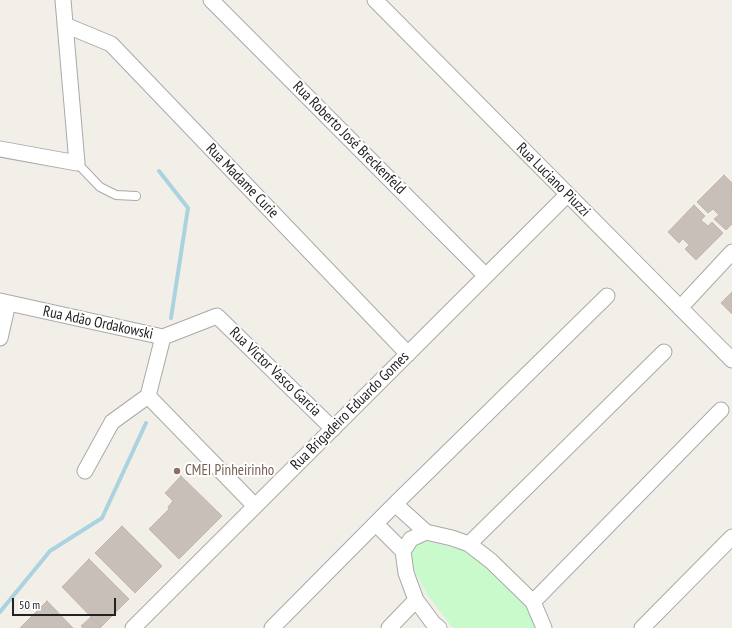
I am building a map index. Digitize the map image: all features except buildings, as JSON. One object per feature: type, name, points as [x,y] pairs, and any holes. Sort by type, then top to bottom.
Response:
[{"type":"street","points":[[0,150],[77,163],[63,0]]},
{"type":"street","name":"Rua Roberto José Breckenfeld","points":[[211,0],[486,276]]},
{"type":"street","name":"Rua Luciano Piuzzi","points":[[375,0],[732,360]]},
{"type":"street","name":"Rua Madame Curie","points":[[65,25],[111,44],[408,354]]},
{"type":"street","name":"Rua Brigadeiro Eduardo Gomes","points":[[133,628],[567,195]]},
{"type":"street","points":[[680,308],[732,252]]},
{"type":"street","points":[[272,628],[395,504],[607,296]]},
{"type":"street","points":[[0,338],[4,302]]},
{"type":"street","name":"Rua Adão Ordakowski","points":[[4,302],[163,337],[217,316]]},
{"type":"street","name":"Rua Victor Vasco Garcia","points":[[217,316],[333,429]]},
{"type":"street","points":[[85,471],[112,422],[148,396],[163,337]]},
{"type":"street","points":[[469,544],[664,352]]},
{"type":"street","points":[[148,396],[255,506]]},
{"type":"street","points":[[533,602],[721,410]]},
{"type":"street","points":[[395,504],[426,532],[452,538],[469,544],[491,561],[533,602],[544,628]]},
{"type":"street","points":[[376,524],[403,551],[406,573],[416,600],[433,623],[439,628]]},
{"type":"street","points":[[403,551],[411,539],[426,532]]},
{"type":"street","points":[[642,628],[732,537]]},
{"type":"street","points":[[389,628],[416,600]]},
{"type":"lane","points":[[77,163],[100,186],[116,195],[136,196]]},
{"type":"green space","points":[[426,541],[462,550],[494,569],[518,592],[541,628],[453,628],[428,596],[411,564],[411,555],[414,547]]},
{"type":"waterway","points":[[159,171],[188,208],[171,318]]},
{"type":"waterway","points":[[0,612],[50,551],[102,518],[146,423]]},
{"type":"place","name":"CMEI Pinheirinho","points":[[177,471]]}]
